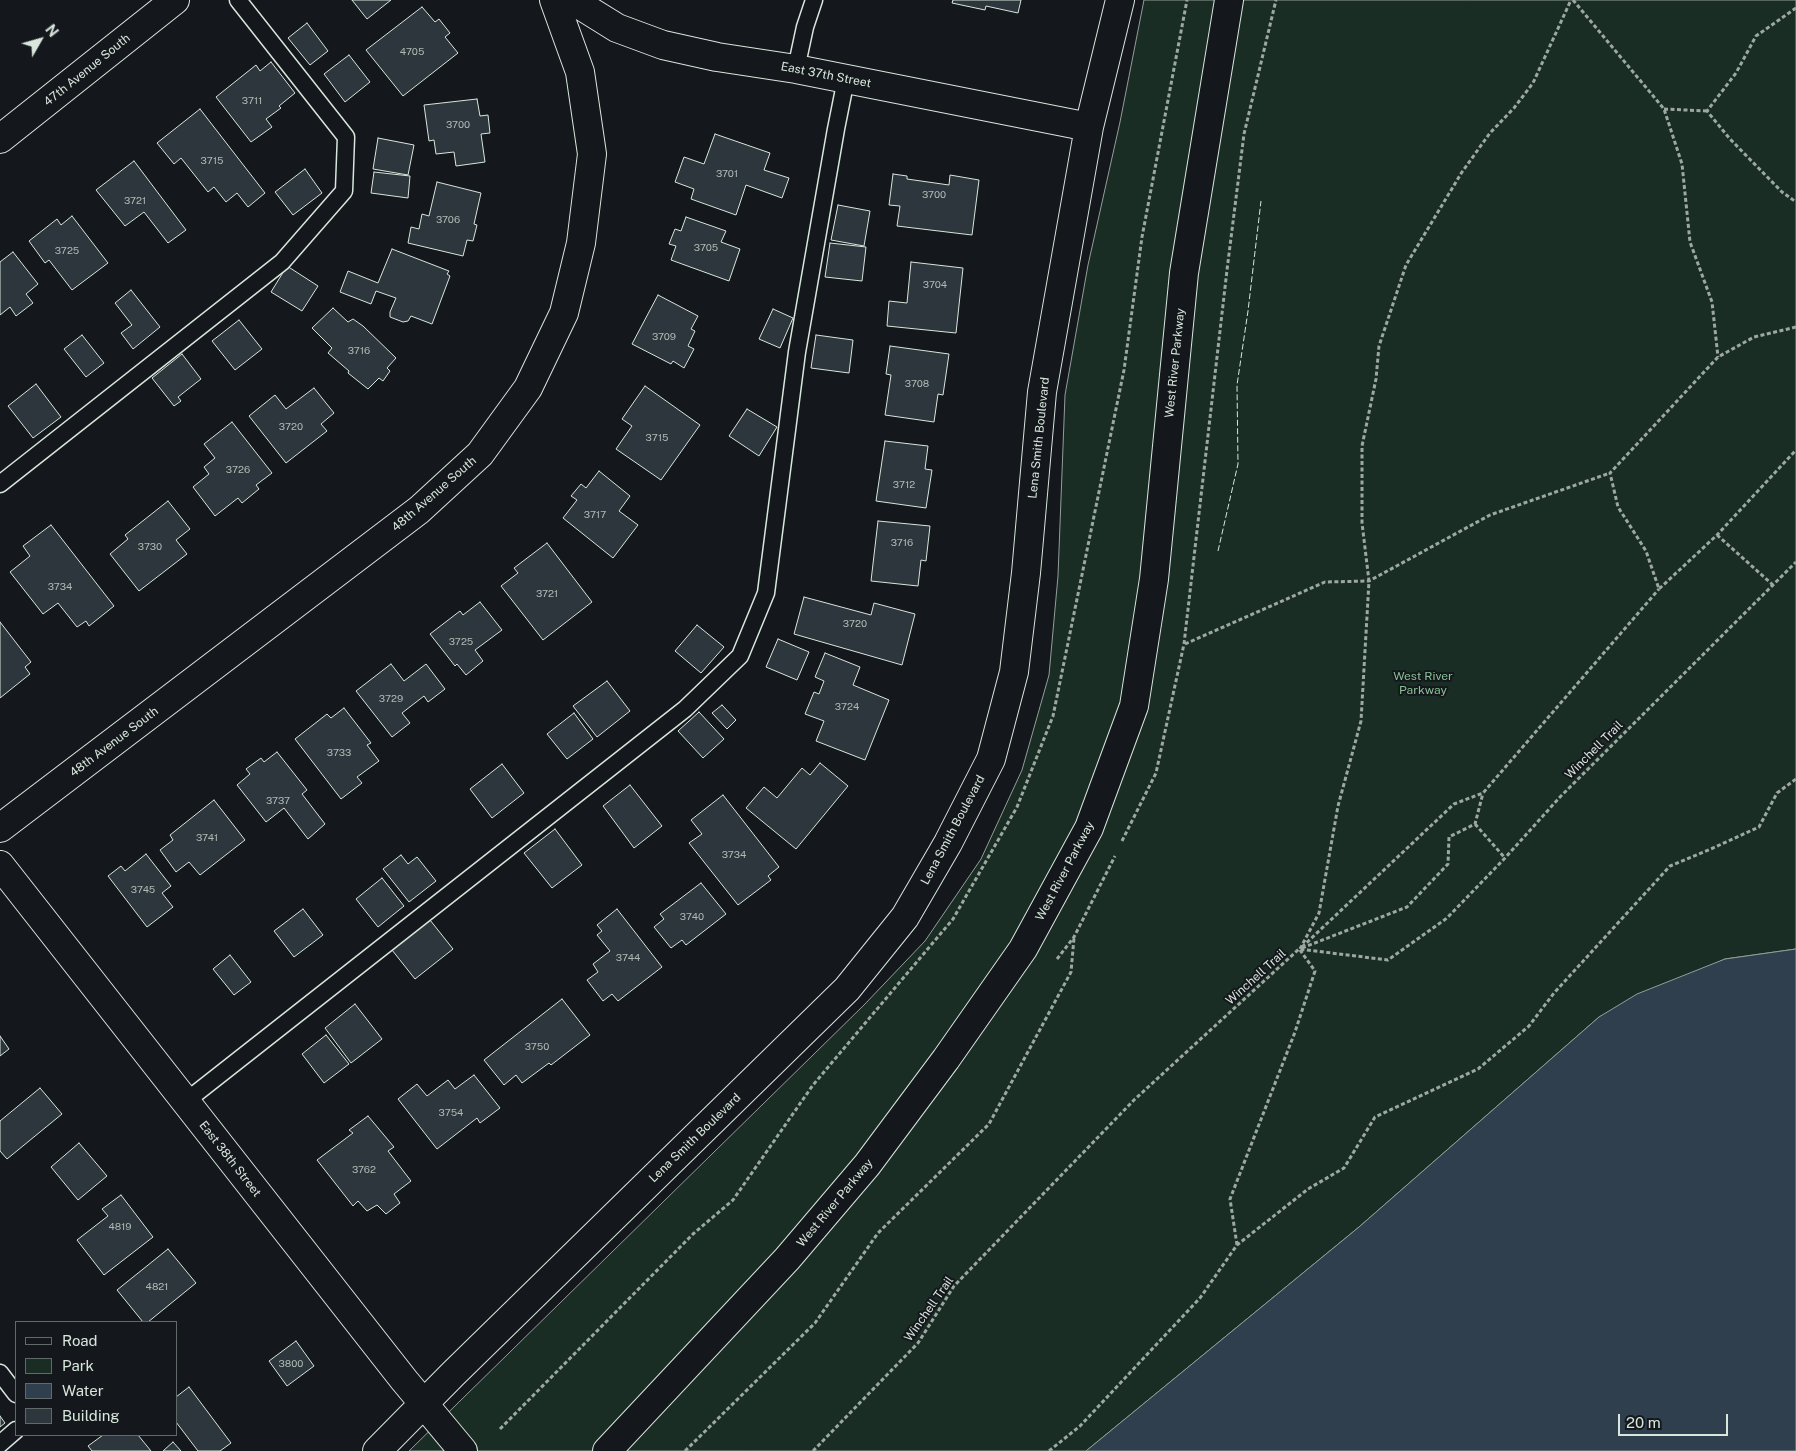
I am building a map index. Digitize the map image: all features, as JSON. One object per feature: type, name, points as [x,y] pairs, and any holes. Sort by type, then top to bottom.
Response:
[{"type":"street","name":"47th Avenue South","points":[[0,139],[174,0]]},
{"type":"street","name":"48th Avenue South","points":[[0,828],[419,510],[480,454],[528,388],[564,313],[581,244],[592,154],[580,72],[554,0]]},
{"type":"street","name":"East 37th Street","points":[[572,0],[616,28],[663,45],[717,57],[796,69],[1090,127]]},
{"type":"street","name":"Lena Smith Boulevard","points":[[377,1451],[848,989],[905,917],[948,843],[991,759],[1014,672],[1026,573],[1042,392],[1090,127],[1120,0]]},
{"type":"street","name":"West River Parkway","points":[[607,1451],[787,1259],[867,1165],[946,1059],[1023,949],[1089,828],[1134,706],[1154,580],[1184,273],[1229,0]]},
{"type":"street","name":"East 38th Street","points":[[0,865],[185,1102],[463,1451]]},
{"type":"lane","points":[[0,484],[282,262],[344,191],[346,137],[238,0]]},
{"type":"lane","points":[[796,69],[805,27],[814,0]]},
{"type":"lane","points":[[185,1102],[685,709],[740,656],[766,593],[797,352],[846,79]]},
{"type":"lane","points":[[0,1373],[15,1393]]},
{"type":"lane","points":[[0,1444],[15,1431]]},
{"type":"path","points":[[500,1429],[693,1234],[733,1200],[813,1084],[953,918],[1017,807],[1053,716],[1124,370],[1142,237],[1187,0]]},
{"type":"path","points":[[1300,949],[1319,913],[1338,806],[1361,721],[1369,581],[1362,523],[1362,446],[1376,378],[1379,346],[1406,265],[1462,172],[1490,133],[1514,108],[1533,83],[1572,0],[1664,109],[1682,164],[1690,242],[1712,302],[1718,357]]},
{"type":"path","points":[[1707,111],[1736,73],[1756,36],[1796,8]]},
{"type":"path","points":[[1664,109],[1707,111],[1730,139],[1782,192],[1796,202]]},
{"type":"path","points":[[1184,644],[1325,582],[1369,581],[1490,515],[1610,473],[1718,357],[1754,337],[1796,327]]},
{"type":"path","points":[[1300,949],[1407,907],[1448,864],[1449,837],[1475,824],[1483,793],[1659,589],[1717,535],[1796,450]]},
{"type":"path","points":[[1610,473],[1618,507],[1646,551],[1659,589]]},
{"type":"path","points":[[1717,535],[1773,585]]},
{"type":"path","name":"Winchell Trail","points":[[812,1451],[918,1343],[954,1286],[1127,1107],[1300,949],[1388,960],[1447,918],[1560,797],[1796,562]]},
{"type":"path","points":[[1049,1451],[1080,1426],[1200,1298],[1237,1245],[1308,1189],[1344,1168],[1375,1117],[1478,1069],[1530,1026],[1554,993],[1670,866],[1758,827],[1777,793],[1796,779]]},
{"type":"path","points":[[1300,949],[1454,804],[1483,793]]},
{"type":"path","points":[[1475,824],[1505,858]]},
{"type":"path","points":[[685,1451],[815,1323],[878,1233],[989,1124],[1071,972],[1074,937]]},
{"type":"path","points":[[1237,1245],[1230,1199],[1295,1032],[1315,971],[1300,949]]},
{"type":"green space","name":"West River Parkway","points":[[1144,0],[1796,0],[1796,949],[1725,959],[1599,1017],[1359,1227],[1086,1451],[409,1451],[864,1005],[925,941],[981,859],[1022,770],[1049,675],[1058,576],[1065,395],[1088,265],[1120,122]]},
{"type":"water","points":[[1796,949],[1796,1451],[1086,1451],[1359,1227],[1599,1017],[1637,994],[1725,959]]},
{"type":"building","points":[[352,0],[391,0],[367,19]]},
{"type":"building","points":[[953,0],[1021,0],[1018,13],[986,6],[985,10],[952,3]]},
{"type":"building","points":[[422,7],[435,22],[439,19],[450,33],[445,37],[458,53],[403,96],[366,50]]},
{"type":"building","points":[[307,23],[328,51],[310,65],[288,38]]},
{"type":"building","points":[[349,55],[370,82],[345,102],[324,74]]},
{"type":"building","points":[[271,62],[295,93],[279,106],[281,108],[266,119],[272,127],[251,142],[216,97],[256,65],[260,71]]},
{"type":"building","points":[[477,99],[480,116],[488,115],[490,133],[481,134],[485,162],[456,166],[454,152],[436,154],[434,140],[429,141],[424,105]]},
{"type":"building","points":[[200,109],[265,193],[248,207],[237,193],[226,202],[214,187],[208,192],[181,158],[174,164],[157,143]]},
{"type":"building","points":[[715,134],[770,153],[764,170],[789,178],[782,198],[746,185],[736,215],[691,199],[694,189],[675,182],[684,157],[704,164]]},
{"type":"building","points":[[378,138],[414,145],[408,175],[373,169]]},
{"type":"building","points":[[134,161],[186,230],[168,243],[144,212],[125,226],[96,190]]},
{"type":"building","points":[[305,169],[322,193],[293,215],[275,192]]},
{"type":"building","points":[[374,172],[410,176],[408,198],[371,193]]},
{"type":"building","points":[[893,174],[907,176],[907,179],[949,185],[950,175],[979,180],[972,235],[897,226],[900,206],[889,205]]},
{"type":"building","points":[[437,182],[481,193],[474,224],[477,225],[473,241],[467,240],[463,256],[408,243],[411,227],[419,229],[422,214],[429,216]]},
{"type":"building","points":[[838,205],[870,211],[864,246],[831,240]]},
{"type":"building","points":[[72,216],[108,263],[72,290],[49,260],[45,263],[29,241],[57,219],[61,225]]},
{"type":"building","points":[[686,217],[726,231],[721,242],[740,249],[729,281],[671,260],[676,246],[669,244],[675,229],[681,231]]},
{"type":"building","points":[[830,243],[866,247],[862,281],[825,277]]},
{"type":"building","points":[[392,249],[449,271],[447,274],[450,276],[432,324],[411,316],[408,321],[403,322],[390,317],[390,312],[396,298],[376,291],[371,304],[340,292],[348,271],[378,283]]},
{"type":"building","points":[[13,252],[38,284],[26,294],[33,303],[16,316],[10,307],[0,315],[0,262]]},
{"type":"building","points":[[911,262],[963,268],[956,333],[887,326],[889,301],[907,303]]},
{"type":"building","points":[[287,266],[318,286],[302,311],[271,292]]},
{"type":"building","points":[[131,290],[160,327],[133,349],[121,333],[132,325],[115,303]]},
{"type":"building","points":[[658,295],[698,316],[691,329],[695,331],[688,346],[694,349],[684,368],[673,361],[671,364],[632,344]]},
{"type":"building","points":[[333,308],[348,322],[353,319],[363,326],[396,358],[387,368],[390,371],[383,381],[379,378],[368,389],[328,353],[332,348],[312,328]]},
{"type":"building","points":[[773,309],[793,318],[780,348],[759,339]]},
{"type":"building","points":[[239,320],[262,349],[235,370],[212,341]]},
{"type":"building","points":[[82,335],[104,363],[86,377],[64,349]]},
{"type":"building","points":[[816,335],[853,340],[849,373],[811,368]]},
{"type":"building","points":[[890,346],[949,354],[943,395],[938,394],[934,422],[885,415],[891,375],[886,374]]},
{"type":"building","points":[[182,354],[201,379],[178,397],[181,401],[174,406],[152,378]]},
{"type":"building","points":[[36,384],[61,417],[33,438],[8,406]]},
{"type":"building","points":[[645,386],[700,425],[661,480],[616,449],[632,426],[622,419]]},
{"type":"building","points":[[314,388],[334,413],[321,424],[327,431],[286,463],[249,416],[275,395],[286,409]]},
{"type":"building","points":[[747,409],[777,427],[759,456],[729,436]]},
{"type":"building","points":[[232,422],[272,473],[256,485],[259,489],[242,503],[238,498],[215,516],[193,487],[209,474],[204,467],[215,458],[204,444]]},
{"type":"building","points":[[885,441],[928,446],[925,469],[932,470],[926,508],[876,501]]},
{"type":"building","points":[[599,471],[630,496],[619,511],[638,525],[613,558],[563,518],[577,500],[571,496],[581,484],[586,488]]},
{"type":"building","points":[[168,501],[190,529],[176,540],[187,554],[139,591],[110,554],[128,539],[125,535]]},
{"type":"building","points":[[878,521],[930,526],[926,561],[921,560],[918,586],[871,581]]},
{"type":"building","points":[[51,525],[114,606],[89,626],[86,621],[77,627],[58,603],[43,614],[10,572],[30,556],[23,546]]},
{"type":"building","points":[[547,543],[592,602],[543,640],[501,586],[518,573],[514,568]]},
{"type":"building","points":[[804,597],[871,615],[874,603],[915,614],[902,665],[794,634]]},
{"type":"building","points":[[480,602],[502,630],[475,650],[483,661],[466,675],[457,664],[455,666],[430,634],[460,611],[463,615]]},
{"type":"building","points":[[0,622],[31,662],[25,667],[30,674],[0,698]]},
{"type":"building","points":[[697,625],[724,647],[701,673],[675,651]]},
{"type":"building","points":[[778,639],[809,652],[797,680],[766,667]]},
{"type":"building","points":[[825,653],[860,667],[853,685],[889,700],[865,760],[816,741],[824,721],[805,714],[814,692],[819,694],[824,681],[815,677]]},
{"type":"building","points":[[391,664],[404,681],[426,664],[445,689],[428,702],[424,696],[402,713],[410,723],[392,737],[356,691]]},
{"type":"building","points":[[607,681],[630,711],[597,737],[573,706]]},
{"type":"building","points":[[722,705],[736,720],[727,729],[712,713]]},
{"type":"building","points":[[344,708],[371,743],[367,745],[379,761],[357,777],[362,783],[341,799],[295,739],[327,714],[331,718]]},
{"type":"building","points":[[699,712],[724,739],[703,758],[678,731]]},
{"type":"building","points":[[574,713],[593,739],[567,759],[547,734]]},
{"type":"building","points":[[277,752],[307,790],[302,794],[325,824],[308,839],[284,808],[266,822],[237,785],[250,774],[246,769],[261,758],[264,762]]},
{"type":"building","points":[[820,763],[848,786],[796,849],[746,808],[764,787],[777,798],[802,768],[810,775]]},
{"type":"building","points":[[502,764],[524,793],[492,818],[470,789]]},
{"type":"building","points":[[630,785],[662,826],[634,848],[603,806]]},
{"type":"building","points":[[723,795],[779,867],[768,876],[771,880],[738,905],[689,843],[702,834],[691,820]]},
{"type":"building","points":[[214,800],[245,840],[200,875],[189,862],[176,872],[160,850],[173,840],[170,835]]},
{"type":"building","points":[[555,829],[582,865],[552,888],[524,853]]},
{"type":"building","points":[[146,854],[171,886],[162,893],[173,907],[147,927],[108,876],[121,866],[125,871]]},
{"type":"building","points":[[401,855],[408,864],[417,857],[436,881],[409,902],[383,869]]},
{"type":"building","points":[[382,878],[404,906],[378,927],[356,899]]},
{"type":"building","points":[[701,883],[726,914],[686,945],[682,940],[671,948],[654,927],[664,919],[660,914]]},
{"type":"building","points":[[303,909],[323,935],[294,957],[274,931]]},
{"type":"building","points":[[617,909],[662,967],[618,1001],[612,994],[603,1001],[587,980],[598,972],[593,964],[610,951],[597,935],[602,931],[597,925]]},
{"type":"building","points":[[430,920],[453,949],[415,979],[392,950]]},
{"type":"building","points":[[230,955],[251,982],[234,995],[213,969]]},
{"type":"building","points":[[562,999],[590,1035],[551,1065],[549,1063],[522,1083],[516,1075],[504,1085],[484,1060]]},
{"type":"building","points":[[355,1004],[382,1039],[351,1063],[325,1028]]},
{"type":"building","points":[[326,1035],[349,1064],[324,1083],[302,1054]]},
{"type":"building","points":[[0,1036],[9,1049],[0,1056]]},
{"type":"building","points":[[474,1075],[500,1108],[480,1123],[477,1118],[437,1149],[398,1099],[417,1084],[427,1096],[448,1080],[455,1089]]},
{"type":"building","points":[[40,1088],[62,1114],[7,1159],[0,1151],[0,1121]]},
{"type":"building","points":[[368,1116],[394,1147],[388,1151],[411,1181],[394,1194],[400,1203],[386,1214],[377,1205],[367,1211],[358,1201],[353,1206],[317,1160],[353,1133],[349,1130]]},
{"type":"building","points":[[79,1143],[107,1176],[78,1200],[51,1167]]},
{"type":"building","points":[[121,1195],[153,1237],[104,1275],[77,1240],[108,1216],[102,1209]]},
{"type":"building","points":[[168,1249],[196,1283],[149,1321],[142,1321],[117,1290]]},
{"type":"building","points":[[296,1341],[314,1366],[287,1386],[269,1361]]},
{"type":"building","points":[[189,1387],[231,1443],[220,1451],[198,1451],[178,1425],[178,1395]]},
{"type":"building","points":[[0,1416],[5,1423],[0,1427]]},
{"type":"building","points":[[102,1436],[139,1436],[151,1451],[92,1451],[88,1446]]},
{"type":"building","points":[[173,1442],[181,1451],[163,1451]]},
{"type":"fence","points":[[1218,551],[1238,464],[1237,385],[1261,201]]}]
